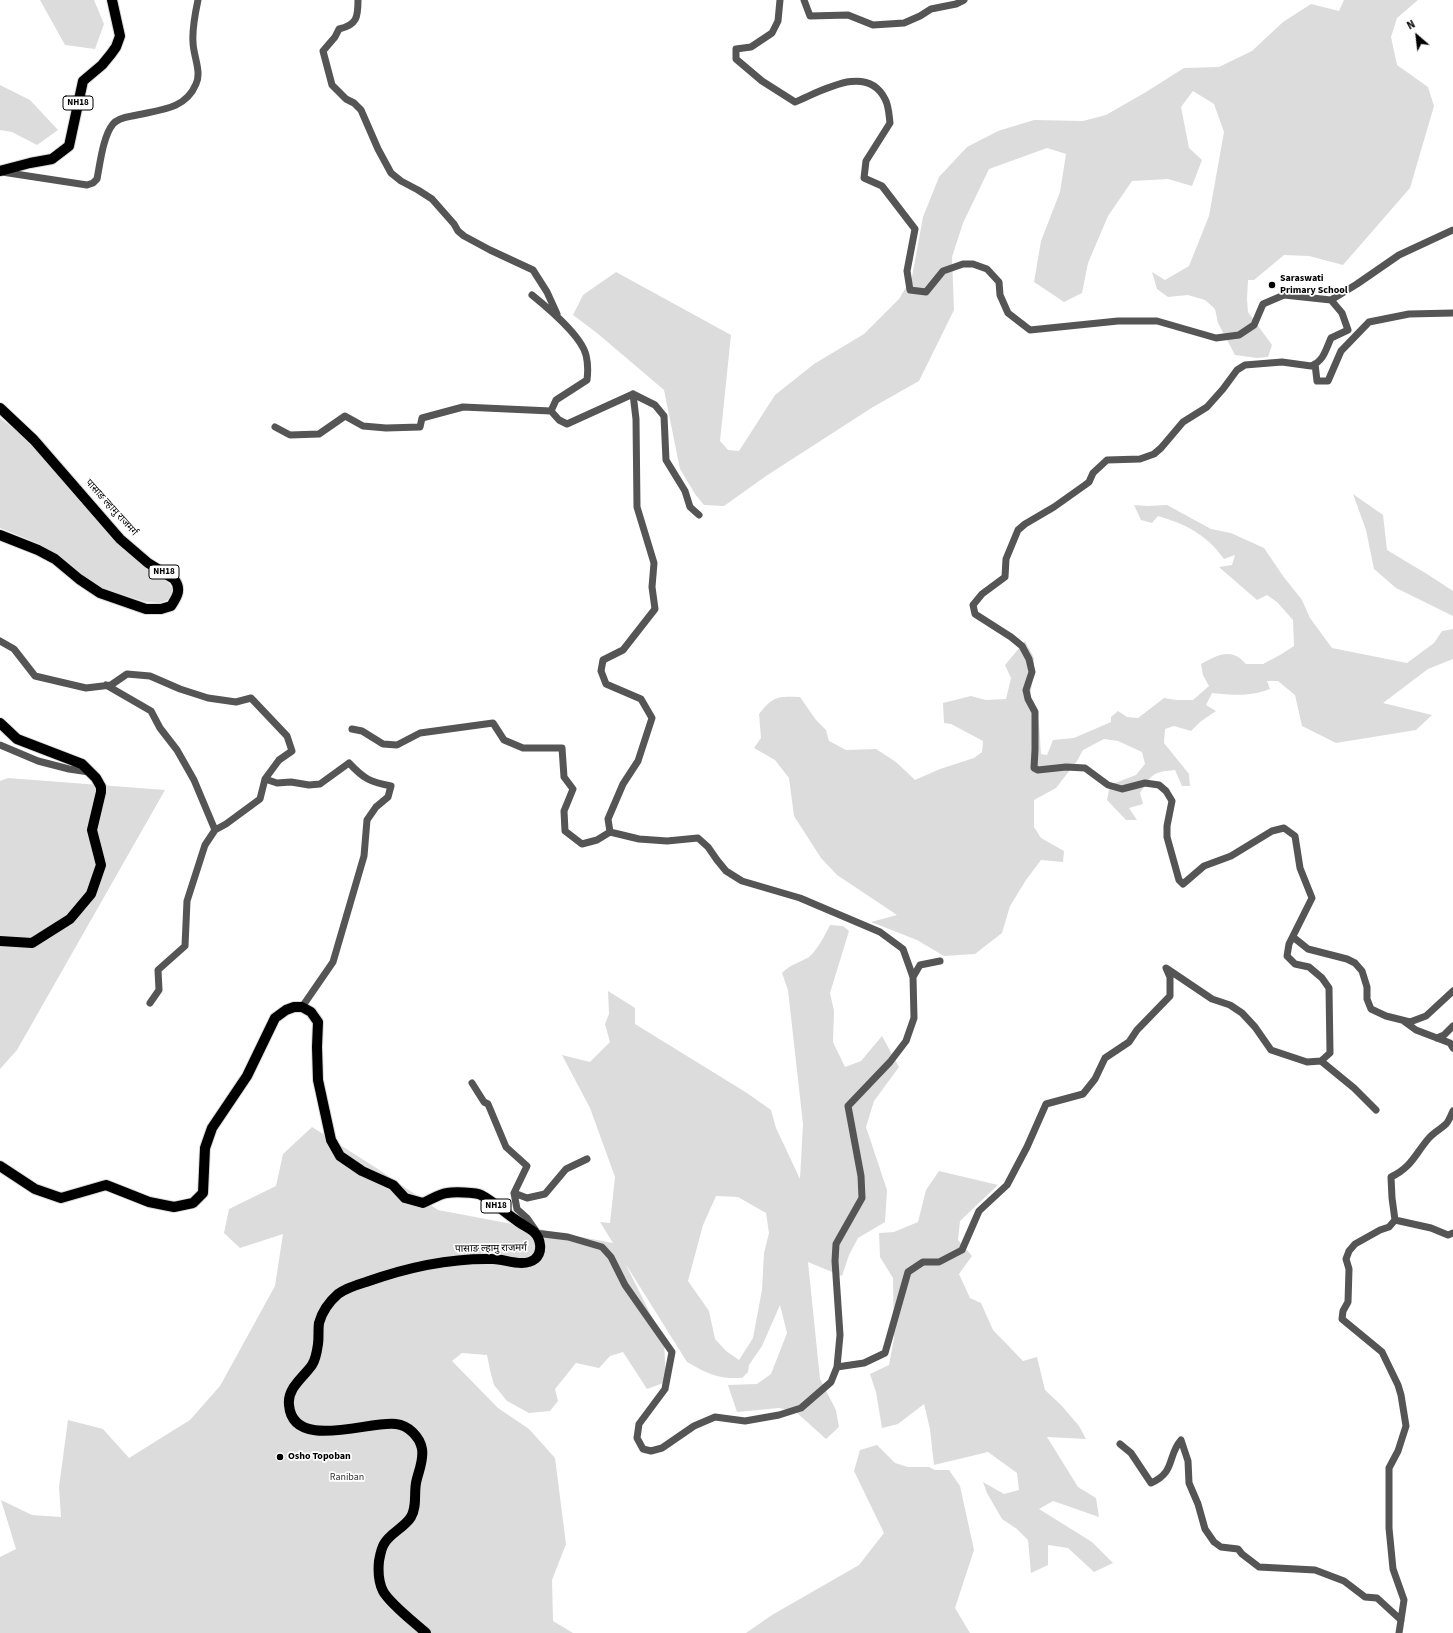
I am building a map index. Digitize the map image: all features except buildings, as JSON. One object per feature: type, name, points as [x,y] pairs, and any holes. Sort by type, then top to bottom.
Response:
[{"type":"main road","name":"NH18","points":[[0,171],[52,159],[69,146],[83,81],[102,65],[116,47],[120,36],[112,0]]},
{"type":"main road","name":"पासाङ ल्हामु राजमर्ग","points":[[0,408],[34,440],[120,539],[148,563],[174,579],[177,583],[178,594],[171,606],[161,609],[146,609],[100,593],[79,579],[55,559],[38,550],[0,535]]},
{"type":"main road","points":[[0,723],[17,739],[82,764],[99,783],[101,792],[92,830],[101,865],[91,894],[70,919],[32,943],[0,942]]},
{"type":"main road","points":[[0,1166],[35,1189],[61,1198],[106,1185],[149,1202],[174,1207],[193,1203],[203,1193],[205,1148],[212,1128],[247,1076],[275,1018],[286,1010],[294,1007],[302,1007]]},
{"type":"main road","name":"पासाङ ल्हामु राजमर्ग","points":[[302,1007],[311,1012],[318,1022],[316,1047],[318,1080],[331,1140],[340,1156],[362,1171],[393,1185],[405,1198],[423,1203],[447,1193],[479,1193],[536,1233],[541,1245],[540,1252],[536,1258],[530,1262],[518,1263],[493,1259],[447,1262],[386,1275],[353,1286],[339,1294],[322,1313],[319,1324],[317,1353],[313,1364],[292,1389],[288,1404],[295,1421],[303,1428],[333,1432],[395,1424],[407,1427],[417,1437],[422,1450],[421,1464],[416,1483],[414,1508],[411,1516],[403,1526],[383,1545],[378,1569],[384,1592],[426,1633]]},
{"type":"street","points":[[0,171],[74,184],[87,185],[93,183],[96,179],[108,132],[114,123],[125,117],[162,111],[180,104],[190,95],[197,82],[197,65],[192,44],[193,21],[198,0]]},
{"type":"street","points":[[358,0],[357,15],[353,24],[339,29],[335,37],[323,51],[332,86],[361,110],[378,149],[391,172],[401,181],[432,199],[450,219],[458,231],[464,236],[484,248],[533,270],[547,292],[560,320]]},
{"type":"street","points":[[780,0],[778,21],[772,33],[751,47],[736,49],[736,59],[762,81],[795,102],[844,81],[870,82],[878,88],[886,101],[890,123],[866,161],[864,178],[882,186],[915,229],[907,271],[910,290],[926,292],[943,271],[962,264],[973,264],[987,269],[999,282],[1000,295],[1008,313],[1030,330],[1118,321],[1157,321],[1216,338],[1240,335],[1254,325],[1263,304],[1284,295],[1331,300],[1357,284],[1399,254],[1453,230]]},
{"type":"street","points":[[804,0],[810,16],[848,15],[873,25],[904,23],[931,9],[956,4],[964,0]]},
{"type":"street","points":[[532,295],[574,334],[586,354],[588,373],[587,380],[556,400],[551,411]]},
{"type":"street","points":[[837,1367],[864,1363],[885,1353],[908,1272],[923,1262],[939,1262],[962,1250],[979,1211],[1007,1185],[1027,1147],[1046,1104],[1083,1094],[1095,1079],[1105,1058],[1129,1042],[1137,1030],[1170,996],[1170,977],[1166,968],[1212,999],[1230,1005],[1242,1013],[1255,1027],[1271,1050],[1307,1062],[1321,1061],[1330,1054],[1329,988],[1322,978],[1309,967],[1295,964],[1287,956],[1289,944],[1312,898],[1300,868],[1295,836],[1284,828],[1272,831],[1231,856],[1204,866],[1183,884],[1178,880],[1167,837],[1167,826],[1172,801],[1166,791],[1159,784],[1145,783],[1122,789],[1108,785],[1085,768],[1066,767],[1038,770],[1034,768],[1035,712],[1028,699],[1026,690],[1032,672],[1029,659],[1022,646],[1011,637],[975,614],[973,605],[982,594],[1005,576],[1006,559],[1018,530],[1089,482],[1093,473],[1107,460],[1140,459],[1154,454],[1183,422],[1207,407],[1237,370],[1245,365],[1282,362],[1311,366],[1315,364],[1324,356],[1331,338],[1348,330],[1342,313],[1331,300]]},
{"type":"street","points":[[1315,364],[1317,381],[1328,381],[1341,350],[1369,322],[1409,314],[1453,313]]},
{"type":"street","points":[[275,427],[290,435],[319,434],[345,416],[363,426],[386,428],[420,427],[422,418],[463,407],[551,411],[559,420],[567,424],[633,394]]},
{"type":"street","points":[[633,394],[655,405],[664,416],[666,460],[685,491],[690,507],[700,515]]},
{"type":"street","points":[[610,832],[608,819],[623,784],[638,761],[652,718],[641,699],[606,684],[601,671],[603,660],[622,650],[655,609],[652,587],[654,563],[637,507],[636,420],[633,394]]},
{"type":"street","points":[[0,640],[14,649],[35,676],[86,688],[111,685],[127,674],[150,676],[180,689],[208,698],[236,702],[251,698],[287,736],[292,751],[279,760],[265,779],[260,799],[226,824],[214,830],[205,845],[187,901],[185,946],[158,970],[159,990],[150,1003]]},
{"type":"street","points":[[106,685],[151,711],[160,728],[177,750],[194,780],[214,830]]},
{"type":"street","points":[[352,729],[362,731],[383,744],[397,745],[420,732],[493,723],[504,740],[523,748],[562,748],[564,777],[573,789],[564,811],[565,831],[582,844],[597,840],[610,832],[646,839],[667,841],[698,838],[708,847],[726,871],[742,881],[800,898],[880,932],[903,949],[913,977],[914,1018],[906,1041],[890,1062],[848,1106],[861,1176],[862,1198],[836,1244],[835,1261],[840,1335],[837,1367],[831,1382],[801,1408],[745,1421],[715,1417],[694,1426],[662,1448],[651,1451],[643,1449],[637,1438],[638,1424],[665,1389],[672,1352],[625,1285],[611,1257],[602,1247],[568,1237],[536,1233],[527,1218],[518,1209],[514,1193],[527,1166],[506,1147],[488,1104],[484,1102],[472,1084]]},
{"type":"street","points":[[0,745],[38,761],[69,769],[89,772]]},
{"type":"street","points":[[265,779],[277,783],[291,782],[309,786],[320,784],[350,763],[360,775],[374,783],[391,786],[388,797],[376,807],[367,820],[364,856],[333,962],[302,1007]]},
{"type":"street","points":[[1293,937],[1308,949],[1347,958],[1355,963],[1362,971],[1367,987],[1367,999],[1371,1009],[1386,1016],[1410,1022],[1426,1016],[1453,992]]},
{"type":"street","points":[[913,977],[920,965],[940,961]]},
{"type":"street","points":[[1404,1020],[1416,1030],[1450,1043],[1453,1048]]},
{"type":"street","points":[[1437,1038],[1444,1035],[1453,1026]]},
{"type":"street","points":[[1321,1061],[1354,1088],[1376,1110]]},
{"type":"street","points":[[1396,1220],[1392,1198],[1391,1177],[1401,1173],[1412,1163],[1415,1155],[1429,1138],[1447,1123],[1453,1110]]},
{"type":"street","points":[[514,1193],[527,1198],[545,1194],[566,1169],[587,1159]]},
{"type":"street","points":[[1396,1220],[1431,1228],[1448,1235],[1453,1233]]},
{"type":"street","points":[[1396,1220],[1389,1227],[1380,1230],[1355,1244],[1349,1251],[1346,1259],[1349,1269],[1348,1302],[1343,1310],[1342,1319],[1382,1352],[1398,1385],[1401,1395],[1406,1426],[1398,1451],[1389,1468],[1389,1528],[1393,1569],[1404,1600],[1399,1633]]},
{"type":"street","points":[[1120,1444],[1131,1453],[1152,1483],[1161,1479],[1167,1471],[1176,1445],[1181,1440],[1188,1461],[1189,1483],[1206,1529],[1214,1542],[1221,1547],[1238,1549],[1242,1554],[1260,1567],[1314,1570],[1344,1581],[1365,1597],[1377,1598],[1401,1620]]},
{"type":"green space","points":[[40,0],[94,0],[104,24],[95,49],[65,45]]},
{"type":"green space","points":[[1344,0],[1418,0],[1397,18],[1391,37],[1397,65],[1428,87],[1434,106],[1410,188],[1343,265],[1309,256],[1284,255],[1254,280],[1248,280],[1248,312],[1272,345],[1268,357],[1257,358],[1235,355],[1218,323],[1215,309],[1205,300],[1188,295],[1168,297],[1157,289],[1152,272],[1165,280],[1189,266],[1209,216],[1224,132],[1214,104],[1193,91],[1181,107],[1189,148],[1202,160],[1192,186],[1168,179],[1132,181],[1108,216],[1088,263],[1082,293],[1064,302],[1034,282],[1041,241],[1060,192],[1066,154],[1047,148],[989,169],[963,223],[952,257],[954,310],[919,381],[873,407],[766,476],[724,506],[704,505],[695,494],[680,469],[664,390],[597,333],[573,315],[583,295],[616,272],[731,335],[720,441],[728,450],[739,451],[775,395],[814,364],[864,334],[899,299],[912,277],[923,217],[939,177],[967,147],[998,131],[1034,120],[1083,121],[1106,115],[1184,68],[1219,67],[1252,51],[1283,22],[1311,4],[1339,11]]},
{"type":"green space","points":[[0,85],[30,100],[58,130],[37,145],[12,132],[0,130]]},
{"type":"green space","points":[[0,418],[34,444],[123,549],[167,580],[173,590],[170,599],[160,603],[146,602],[101,588],[59,556],[39,544],[0,528]]},
{"type":"green space","points":[[1353,494],[1383,515],[1387,550],[1453,591],[1453,616],[1396,588],[1374,569],[1366,530]]},
{"type":"green space","points":[[1134,505],[1167,505],[1211,529],[1231,533],[1264,548],[1302,600],[1310,618],[1332,648],[1407,663],[1434,643],[1442,631],[1453,629],[1453,659],[1428,669],[1383,703],[1432,715],[1416,730],[1336,743],[1302,726],[1295,695],[1278,681],[1267,681],[1270,689],[1262,692],[1234,695],[1212,693],[1206,705],[1216,711],[1200,722],[1191,731],[1174,726],[1165,729],[1164,743],[1189,774],[1190,786],[1182,786],[1175,770],[1153,775],[1140,793],[1143,804],[1129,808],[1137,820],[1126,820],[1107,800],[1110,785],[1136,775],[1145,764],[1142,752],[1118,741],[1104,739],[1083,750],[1077,761],[1056,788],[1034,800],[1034,827],[1041,838],[1064,851],[1063,862],[1041,860],[1026,880],[1010,906],[1002,933],[975,954],[944,956],[917,940],[871,922],[897,915],[837,875],[821,858],[794,816],[789,778],[775,760],[754,748],[761,738],[759,714],[772,700],[781,697],[800,697],[816,720],[826,730],[829,741],[846,750],[876,749],[896,762],[915,780],[940,769],[974,758],[982,752],[983,741],[951,724],[944,723],[943,703],[971,696],[986,700],[1006,699],[1011,678],[1005,665],[1025,641],[1034,658],[1034,670],[1030,697],[1039,723],[1041,754],[1047,755],[1053,740],[1074,738],[1111,722],[1111,717],[1118,711],[1127,717],[1138,718],[1164,698],[1193,700],[1209,686],[1203,675],[1201,664],[1213,658],[1224,654],[1230,654],[1246,664],[1263,664],[1294,646],[1293,620],[1277,602],[1267,595],[1257,600],[1219,567],[1232,565],[1235,555],[1224,559],[1203,537],[1187,527],[1168,519],[1158,516],[1152,523],[1141,520]]},
{"type":"green space","points":[[8,778],[165,790],[17,1050],[0,1069],[0,781]]},
{"type":"green space","name":"Raniban","points":[[830,925],[843,926],[849,931],[830,993],[834,1011],[833,1042],[845,1067],[861,1061],[882,1036],[899,1067],[874,1101],[866,1127],[887,1190],[885,1222],[858,1238],[849,1255],[842,1276],[808,1262],[820,1379],[836,1410],[839,1427],[826,1439],[796,1412],[779,1408],[737,1412],[728,1385],[757,1384],[771,1374],[787,1333],[780,1305],[762,1346],[749,1365],[748,1372],[742,1378],[720,1377],[701,1370],[687,1362],[625,1263],[664,1341],[666,1382],[647,1389],[623,1352],[610,1356],[599,1368],[576,1363],[555,1389],[558,1401],[550,1411],[529,1413],[507,1401],[494,1385],[487,1355],[462,1353],[452,1361],[498,1408],[529,1429],[555,1458],[566,1544],[552,1580],[553,1621],[573,1633],[0,1633],[0,1557],[16,1549],[1,1500],[32,1515],[61,1517],[59,1487],[68,1420],[103,1429],[129,1458],[190,1420],[220,1386],[275,1286],[283,1234],[240,1248],[224,1233],[229,1209],[276,1186],[283,1154],[312,1127],[381,1171],[438,1210],[613,1243],[600,1222],[610,1223],[615,1177],[590,1108],[562,1055],[590,1062],[610,1042],[605,1024],[609,1014],[608,991],[635,1008],[635,1024],[747,1093],[771,1110],[776,1128],[800,1179],[803,1124],[788,990],[782,973],[812,954],[824,937]],"holes":[[[716,1196],[738,1197],[766,1213],[769,1233],[764,1253],[762,1290],[753,1338],[739,1360],[726,1351],[715,1339],[709,1311],[688,1281],[703,1225]]]},
{"type":"green space","points":[[939,1171],[998,1185],[960,1221],[958,1240],[972,1256],[959,1274],[970,1298],[981,1303],[993,1330],[1023,1361],[1037,1357],[1045,1390],[1062,1406],[1079,1426],[1086,1439],[1047,1437],[1078,1487],[1096,1498],[1099,1517],[1053,1501],[1039,1509],[1092,1542],[1113,1563],[1094,1572],[1068,1548],[1048,1545],[1048,1565],[1031,1573],[1028,1540],[1017,1529],[1002,1519],[987,1493],[983,1482],[1004,1494],[1019,1490],[1017,1473],[988,1452],[934,1465],[930,1429],[924,1404],[898,1424],[882,1428],[876,1392],[870,1374],[889,1365],[894,1338],[893,1278],[880,1257],[879,1233],[894,1232],[918,1222],[926,1190]]},
{"type":"green space","points":[[877,1445],[895,1463],[908,1467],[929,1467],[935,1470],[949,1470],[960,1486],[974,1550],[955,1608],[970,1633],[746,1633],[772,1615],[859,1565],[884,1533],[854,1471],[860,1450]]},
{"type":"place","name":"Saraswati Primary School","points":[[1272,285]]},
{"type":"place","name":"Osho Topoban","points":[[280,1457]]}]
